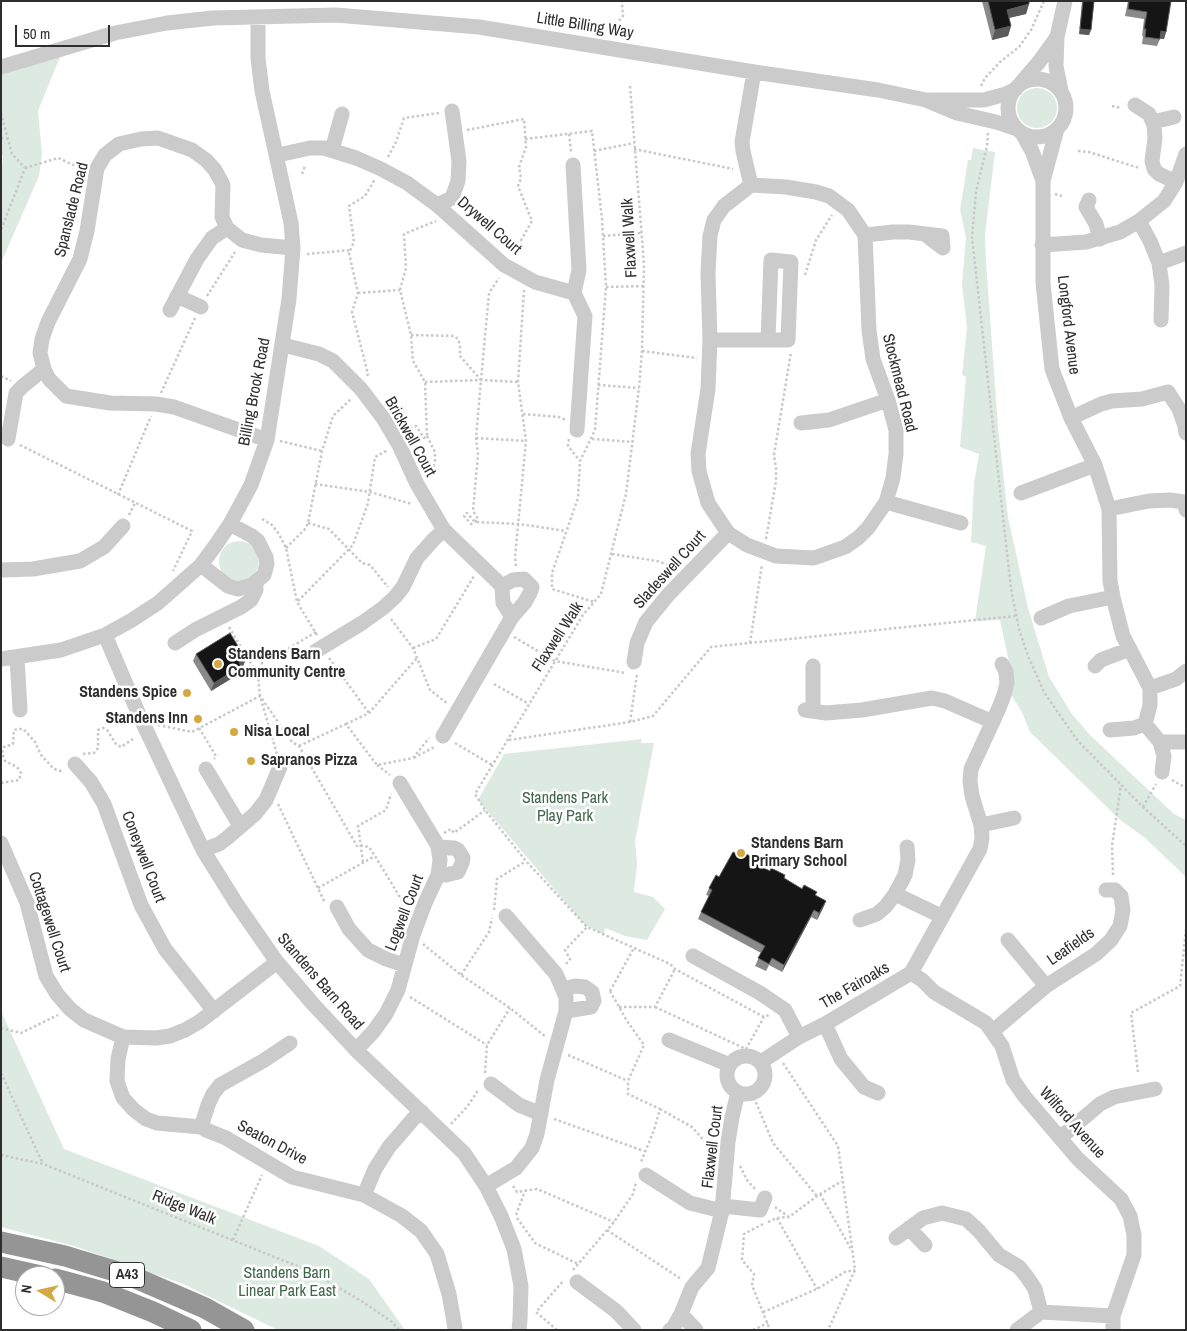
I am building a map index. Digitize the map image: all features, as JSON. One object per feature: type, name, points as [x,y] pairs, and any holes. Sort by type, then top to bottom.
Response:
[{"type":"highway","name":"A43","points":[[3,1242],[65,1256],[131,1276],[205,1308],[244,1330]]},
{"type":"highway","points":[[2,1267],[15,1270]]},
{"type":"highway","name":"A43","points":[[65,1282],[103,1292],[191,1330]]},
{"type":"highway","points":[[205,1308],[229,1330]]},
{"type":"street","points":[[1057,129],[1065,115],[1066,106],[1056,66],[1057,37],[1066,1]]},
{"type":"street","name":"Little Billing Way","points":[[1,67],[115,33],[168,24],[213,18],[336,14],[479,27],[754,72],[878,90],[926,100],[957,113],[996,122],[1031,136],[1040,137],[1050,134],[1057,129]]},
{"type":"street","name":"Billing Brook Road","points":[[1,658],[61,650],[106,634],[158,603],[200,565],[230,524],[273,440],[292,273],[300,251],[291,223],[278,155],[262,91],[258,58],[258,18]]},
{"type":"street","points":[[1019,131],[1011,122],[1008,114],[1010,96],[1057,37]]},
{"type":"street","points":[[754,72],[742,142],[750,179],[829,196],[840,203],[855,219],[865,235],[893,232],[926,234]]},
{"type":"street","name":"Little Billing Way","points":[[926,100],[984,100],[1006,94],[1028,80],[1037,79],[1054,85],[1061,92]]},
{"type":"street","points":[[1128,107],[1149,114],[1154,125],[1155,138],[1152,161],[1154,169],[1159,174],[1176,182]]},
{"type":"street","name":"Drywell Court","points":[[438,205],[452,198],[458,181],[459,161],[452,111]]},
{"type":"street","points":[[332,150],[342,114]]},
{"type":"street","points":[[1154,125],[1157,121],[1174,117]]},
{"type":"street","name":"Longford Avenue","points":[[1057,129],[1042,181],[1044,303],[1052,369],[1072,418],[1096,465],[1109,509],[1112,597],[1124,636],[1150,688]]},
{"type":"street","name":"Longford Avenue","points":[[1019,131],[1032,151],[1042,181]]},
{"type":"street","name":"Spanslade Road","points":[[44,370],[40,353],[42,339],[58,300],[80,259],[87,231],[95,175],[104,155],[119,144],[141,139],[158,138],[192,150],[206,160],[215,170],[222,186],[222,217],[227,228]]},
{"type":"street","name":"Drywell Court","points":[[278,155],[310,148],[332,150],[381,169],[406,183],[438,205],[506,266],[535,282],[574,293]]},
{"type":"street","points":[[1042,245],[1086,242],[1120,232],[1139,221],[1164,201],[1176,182],[1186,154]]},
{"type":"street","points":[[572,431],[585,316],[574,293],[579,270],[573,165]]},
{"type":"street","name":"Stockmead Road","points":[[750,179],[724,206],[714,220],[710,236],[708,302],[710,359],[708,389],[698,454],[699,471],[708,503],[728,533],[764,553],[788,558],[814,558],[845,546],[858,538],[868,528],[886,502],[893,478],[896,430],[888,400],[873,358],[869,330],[865,235]]},
{"type":"street","points":[[1088,200],[1086,207],[1096,224],[1100,238]]},
{"type":"street","points":[[1139,221],[1159,263],[1162,286],[1162,320]]},
{"type":"street","points":[[170,310],[197,258],[212,238],[227,228],[242,240],[300,251]]},
{"type":"street","points":[[1159,263],[1186,253]]},
{"type":"street","points":[[710,340],[768,340],[788,340],[791,262],[771,260],[768,340]]},
{"type":"street","points":[[177,296],[201,306]]},
{"type":"street","name":"Brickwell Court","points":[[283,345],[319,354],[334,361],[361,389],[382,418],[398,445],[426,501],[444,530],[502,586],[504,603],[512,617]]},
{"type":"street","points":[[8,439],[16,393],[44,370],[49,379],[66,396],[110,403],[156,404],[174,407],[273,440]]},
{"type":"street","points":[[1072,418],[1112,400],[1142,399],[1168,392],[1179,409],[1186,433]]},
{"type":"street","points":[[801,423],[829,420],[888,400]]},
{"type":"street","points":[[1021,493],[1096,465]]},
{"type":"street","points":[[1109,509],[1149,501],[1185,501]]},
{"type":"street","points":[[886,502],[961,523]]},
{"type":"street","points":[[200,565],[223,583],[232,587],[242,588],[256,583],[264,575],[267,564],[264,550],[252,536],[230,524]]},
{"type":"street","points":[[1,570],[33,569],[80,560],[104,547],[123,526]]},
{"type":"street","points":[[319,649],[383,608],[403,586],[420,553],[444,530]]},
{"type":"street","name":"Sladeswell Court","points":[[635,669],[637,643],[646,622],[668,595],[728,533]]},
{"type":"street","points":[[446,738],[512,617],[525,602],[532,587],[524,579],[513,580],[502,586]]},
{"type":"street","points":[[176,643],[195,630],[251,600],[256,590],[256,583]]},
{"type":"street","points":[[1041,618],[1069,606],[1112,597]]},
{"type":"street","name":"Standens Barn Road","points":[[106,634],[140,717],[203,850],[236,903],[277,962],[312,1004],[356,1050],[464,1153],[486,1186],[501,1216],[514,1249],[521,1286],[519,1330]]},
{"type":"street","points":[[1095,666],[1101,660],[1130,649]]},
{"type":"street","points":[[17,657],[20,710]]},
{"type":"street","name":"The Fairoaks","points":[[761,1062],[798,1037],[825,1024],[911,973],[941,916],[980,849],[982,838],[981,825],[972,796],[971,769],[999,708],[1007,683],[1002,664]]},
{"type":"street","points":[[813,666],[809,711],[826,713],[862,710],[932,698],[945,701],[993,722]]},
{"type":"street","points":[[1145,724],[1150,705],[1150,688],[1176,679],[1186,672]]},
{"type":"street","points":[[1110,730],[1134,728],[1145,724]]},
{"type":"street","points":[[1145,724],[1160,742],[1164,756],[1162,772]]},
{"type":"street","points":[[1160,742],[1186,742]]},
{"type":"street","name":"Coneywell Court","points":[[76,764],[91,782],[104,804],[141,905],[165,948],[214,1011]]},
{"type":"street","points":[[206,768],[240,826]]},
{"type":"street","points":[[203,850],[219,844],[255,814],[266,800],[280,768]]},
{"type":"street","points":[[396,788],[436,843]]},
{"type":"street","points":[[981,825],[1014,818]]},
{"type":"street","name":"Cottagewell Court","points":[[1,843],[27,903],[46,976],[56,994],[84,1020],[123,1037],[156,1038],[170,1036],[199,1022],[277,962]]},
{"type":"street","name":"Logwell Court","points":[[356,1050],[386,1014],[398,990],[415,929],[438,874],[440,860],[436,843],[458,850],[463,858],[458,872],[446,875],[438,874]]},
{"type":"street","points":[[860,920],[877,914],[895,894],[905,875],[908,860],[907,847]]},
{"type":"street","name":"Leafields","points":[[993,1031],[1046,986],[1096,954],[1111,940],[1120,926],[1123,910],[1121,896],[1115,890],[1106,890]]},
{"type":"street","points":[[895,894],[941,916]]},
{"type":"street","name":"Logwell Court","points":[[337,907],[349,929],[368,950],[404,965]]},
{"type":"street","points":[[486,1186],[516,1168],[532,1148],[537,1134],[556,1044],[566,1011],[566,997],[556,974],[506,916]]},
{"type":"street","name":"Leafields","points":[[1008,940],[1046,986]]},
{"type":"street","points":[[693,956],[760,992],[785,1010],[798,1037]]},
{"type":"street","name":"Wilford Avenue","points":[[911,973],[922,980],[934,992],[977,1017],[993,1031],[1002,1046],[1013,1080],[1078,1159],[1121,1200],[1130,1216],[1134,1235],[1134,1255],[1113,1323]]},
{"type":"street","points":[[563,989],[575,986],[585,987],[592,992],[594,1001],[591,1007],[566,1011]]},
{"type":"street","points":[[825,1024],[841,1059],[864,1087],[878,1093]]},
{"type":"street","name":"Seaton Drive","points":[[123,1037],[118,1059],[117,1081],[123,1098],[134,1110],[152,1121],[200,1128],[226,1138],[267,1164],[292,1177],[364,1195],[402,1216],[421,1231],[436,1254],[456,1328]]},
{"type":"street","points":[[669,1040],[730,1065],[736,1058],[744,1056],[753,1057],[761,1062]]},
{"type":"street","points":[[200,1128],[213,1094],[220,1085],[263,1061],[290,1043]]},
{"type":"street","name":"Flaxwell Court","points":[[730,1065],[727,1073],[728,1080],[732,1087],[745,1092],[758,1089],[763,1084],[765,1076],[761,1062]]},
{"type":"street","points":[[485,1084],[519,1105],[541,1114]]},
{"type":"street","points":[[1060,1138],[1100,1104],[1114,1097],[1155,1089]]},
{"type":"street","name":"Flaxwell Court","points":[[670,1330],[681,1314],[692,1287],[708,1268],[733,1166],[732,1117],[745,1092]]},
{"type":"street","points":[[364,1195],[375,1168],[389,1147],[414,1118],[422,1112]]},
{"type":"street","name":"Flaxwell Court","points":[[641,1172],[690,1203],[723,1208],[760,1210],[764,1198]]},
{"type":"street","points":[[896,1238],[923,1218],[942,1213],[966,1219],[999,1255],[1019,1268],[1027,1277],[1035,1289],[1041,1312]]},
{"type":"street","points":[[909,1228],[925,1245]]},
{"type":"street","points":[[572,1276],[616,1311],[634,1330]]},
{"type":"street","points":[[1017,1330],[1041,1312],[1113,1323]]},
{"type":"street","points":[[681,1314],[696,1330]]},
{"type":"path","points":[[599,46],[602,30],[614,26],[623,16],[622,1]]},
{"type":"path","points":[[980,94],[985,78],[1000,62],[1019,47],[1031,30],[1044,1]]},
{"type":"path","name":"Flaxwell Walk","points":[[630,86],[642,233],[644,286],[639,388],[626,494],[612,554],[600,594],[583,615],[475,794],[485,810],[526,861],[587,928],[670,964],[675,969],[764,1017]]},
{"type":"path","points":[[1112,106],[1128,107]]},
{"type":"path","points":[[286,548],[306,528],[308,523],[322,451],[333,416],[361,389],[368,374],[352,312],[358,293],[349,253],[354,242],[349,206],[364,196],[381,169],[396,142],[404,118],[452,111]]},
{"type":"path","points":[[1,113],[12,154],[25,168]]},
{"type":"path","points":[[456,132],[524,119],[526,147],[519,167],[521,178],[518,186],[532,221],[489,294],[476,438],[478,454],[473,512],[478,520],[475,522]]},
{"type":"path","points":[[988,128],[987,146],[976,192],[972,237],[1015,616],[1028,656],[1044,692],[1077,740],[1121,785],[1186,846]]},
{"type":"path","points":[[569,134],[573,165]]},
{"type":"path","points":[[1,138],[9,139]]},
{"type":"path","points":[[594,151],[634,143]]},
{"type":"path","points":[[634,148],[750,179]]},
{"type":"path","points":[[1078,150],[1090,152],[1145,170]]},
{"type":"path","points":[[25,168],[58,158],[95,175]]},
{"type":"path","points":[[302,174],[305,166]]},
{"type":"path","points":[[1,230],[25,168]]},
{"type":"path","points":[[803,281],[816,240],[840,203]]},
{"type":"path","points":[[432,474],[436,462],[435,452],[427,436],[425,382],[413,361],[411,335],[400,290],[406,268],[404,234],[449,216]]},
{"type":"path","points":[[603,236],[642,233]]},
{"type":"path","points":[[118,495],[156,404],[201,306],[242,240]]},
{"type":"path","points":[[300,251],[350,250]]},
{"type":"path","points":[[518,580],[515,557],[526,441],[518,382],[524,277]]},
{"type":"path","points":[[606,287],[644,286]]},
{"type":"path","points":[[358,293],[400,290]]},
{"type":"path","points":[[411,335],[454,336],[458,339],[460,345],[460,356],[481,380]]},
{"type":"path","points":[[750,643],[776,481],[774,455],[792,346]]},
{"type":"path","points":[[642,351],[710,359]]},
{"type":"path","points":[[425,382],[481,380],[518,382]]},
{"type":"path","points":[[598,385],[639,388]]},
{"type":"path","points":[[523,414],[565,419],[572,431],[568,446],[580,461]]},
{"type":"path","points":[[410,428],[416,426],[424,438],[427,436]]},
{"type":"path","points":[[476,438],[526,441]]},
{"type":"path","points":[[8,439],[192,531],[172,572],[178,577]]},
{"type":"path","points":[[592,439],[633,442]]},
{"type":"path","points":[[273,440],[322,451]]},
{"type":"path","points":[[298,602],[354,545],[370,492],[375,457],[398,445]]},
{"type":"path","points":[[315,484],[370,492],[412,504],[426,501]]},
{"type":"path","points":[[472,525],[464,516],[467,513],[475,522],[519,524],[566,532]]},
{"type":"path","points":[[262,518],[272,525],[286,548],[298,602],[316,632],[319,649],[369,713]]},
{"type":"path","points":[[308,523],[329,530],[362,563],[370,565],[395,596]]},
{"type":"path","points":[[612,554],[657,561],[690,573]]},
{"type":"path","points":[[413,648],[436,640],[466,588],[482,565]]},
{"type":"path","points":[[552,589],[594,602]]},
{"type":"path","points":[[383,608],[413,648],[430,690],[447,703],[449,710]]},
{"type":"path","points":[[223,616],[258,674],[260,696],[280,768]]},
{"type":"path","points":[[509,740],[630,722],[653,716],[711,647],[1015,616]]},
{"type":"path","points":[[258,674],[260,673],[264,656],[272,652],[281,653],[316,632]]},
{"type":"path","points":[[504,632],[555,661],[635,669],[630,722]]},
{"type":"path","points":[[299,746],[369,713],[418,657]]},
{"type":"path","points":[[494,684],[530,704]]},
{"type":"path","points":[[158,725],[192,732],[260,696]]},
{"type":"path","points":[[260,696],[292,742],[299,746],[357,846],[369,848],[404,904],[400,916],[461,975],[510,1008],[570,1057],[628,1081]]},
{"type":"path","points":[[346,724],[377,765],[413,758],[446,738]]},
{"type":"path","points":[[1,783],[19,780],[21,774],[16,767],[4,760],[2,754],[4,747],[13,744],[14,730],[18,728],[23,729],[28,734],[35,742],[41,755],[54,769],[63,772],[68,772],[76,764],[74,755],[94,753],[98,748],[98,730],[103,728],[108,730],[116,744],[121,747],[133,739]]},
{"type":"path","points":[[199,728],[216,756],[206,768]]},
{"type":"path","points":[[413,758],[435,731],[492,765]]},
{"type":"path","points":[[1143,806],[1162,772]]},
{"type":"path","points":[[1113,875],[1112,846],[1121,785]]},
{"type":"path","points":[[271,788],[327,906],[337,907]]},
{"type":"path","points":[[363,862],[359,845],[358,826],[386,810],[396,788]]},
{"type":"path","points":[[436,843],[451,829],[454,833],[485,810]]},
{"type":"path","points":[[318,888],[374,856]]},
{"type":"path","points":[[461,975],[489,932],[497,880],[526,861]]},
{"type":"path","points":[[556,974],[570,959],[565,950],[587,928]]},
{"type":"path","points":[[1138,1072],[1132,1013],[1180,986],[1186,929]]},
{"type":"path","points":[[594,1001],[610,991],[634,948]]},
{"type":"path","points":[[655,1008],[675,969]]},
{"type":"path","points":[[398,990],[487,1045]]},
{"type":"path","points":[[610,991],[644,1045],[628,1081],[628,1094],[692,1127],[764,1198],[789,1217]]},
{"type":"path","points":[[619,1007],[655,1008],[746,1049],[764,1017],[785,1010]]},
{"type":"path","points":[[442,1132],[467,1107],[485,1084],[487,1045],[510,1008]]},
{"type":"path","points":[[1,1028],[21,1033],[70,1009]]},
{"type":"path","points":[[775,1051],[838,1146],[855,1270],[828,1330]]},
{"type":"path","points":[[1,1074],[43,1164]]},
{"type":"path","points":[[745,1092],[773,1143],[816,1196]]},
{"type":"path","points":[[557,1330],[536,1312],[572,1276],[578,1264],[614,1222],[633,1194],[641,1172],[644,1151],[654,1130],[660,1109]]},
{"type":"path","points":[[541,1114],[644,1151]]},
{"type":"path","name":"Ridge Walk","points":[[1,1155],[43,1164],[312,1272],[363,1302],[392,1322],[399,1330]]},
{"type":"path","points":[[233,1240],[267,1164]]},
{"type":"path","points":[[506,1175],[518,1192],[537,1189],[614,1222]]},
{"type":"path","points":[[770,1330],[752,1285],[754,1274],[742,1260],[744,1234],[778,1218],[789,1217],[816,1196],[842,1181]]},
{"type":"path","points":[[516,1216],[525,1191]]},
{"type":"path","points":[[820,1194],[852,1250]]},
{"type":"path","points":[[511,1209],[535,1243],[578,1264]]},
{"type":"path","points":[[778,1218],[817,1289]]},
{"type":"path","points":[[607,1230],[692,1287]]},
{"type":"path","points":[[763,1312],[817,1289],[845,1272],[855,1270]]},
{"type":"path","points":[[753,1330],[768,1323]]},
{"type":"green space","points":[[64,47],[38,111],[42,153],[39,176],[1,263],[1,179],[3,156],[1,154],[1,67]]},
{"type":"green space","points":[[1037,88],[1051,94],[1057,108],[1051,122],[1037,128],[1023,122],[1017,108],[1023,94]]},
{"type":"green space","points":[[973,148],[995,152],[985,235],[986,262],[998,427],[1008,517],[1028,608],[1049,677],[1072,714],[1090,735],[1174,814],[1186,820],[1186,877],[1145,838],[1119,819],[1030,732],[1022,712],[1008,690],[1012,676],[1000,620],[975,621],[986,546],[971,542],[974,483],[979,454],[960,447],[966,377],[962,375],[967,327],[962,285],[966,237],[960,210],[968,160],[971,160]]},
{"type":"green space","points":[[235,541],[243,541],[250,544],[256,550],[259,561],[256,572],[250,578],[243,581],[235,581],[228,578],[222,572],[219,565],[219,557],[222,550],[228,544]]},
{"type":"green space","name":"Standens Park Play Park","points":[[642,739],[641,743],[654,743],[635,841],[637,864],[634,892],[653,897],[665,909],[647,940],[625,936],[605,928],[604,935],[584,924],[478,800],[504,754]]},
{"type":"green space","name":"Standens Barn Linear Park East","points":[[1,1011],[64,1149],[319,1246],[369,1279],[405,1330],[278,1330],[183,1284],[74,1246],[1,1227]]},
{"type":"building","points":[[988,1],[1029,1],[1029,4],[1007,10],[1011,26],[995,30]]},
{"type":"building","points":[[1083,1],[1094,1],[1091,30],[1080,29]]},
{"type":"building","points":[[1129,1],[1171,1],[1166,32],[1161,31],[1160,39],[1145,37],[1146,29],[1144,29],[1147,12],[1128,9]]},
{"type":"building","name":"Standens Barn Community Centre","points":[[230,633],[246,659],[239,663],[241,666],[214,683],[196,654]]},
{"type":"building","points":[[740,851],[754,858],[752,862],[770,871],[771,868],[785,875],[784,878],[802,889],[804,885],[817,892],[815,895],[826,901],[819,913],[814,910],[784,965],[772,958],[769,964],[758,958],[765,946],[701,912],[712,890],[709,888],[716,875],[719,877],[733,852],[739,855]]},
{"type":"place","name":"Standens Barn Community Centre","points":[[218,664]]},
{"type":"place","name":"Standens Spice","points":[[187,693]]},
{"type":"place","name":"Standens Inn","points":[[198,719]]},
{"type":"place","name":"Nisa Local","points":[[234,732]]},
{"type":"place","name":"Sapranos Pizza","points":[[251,761]]},
{"type":"place","name":"Standens Barn Primary School","points":[[741,853]]}]
